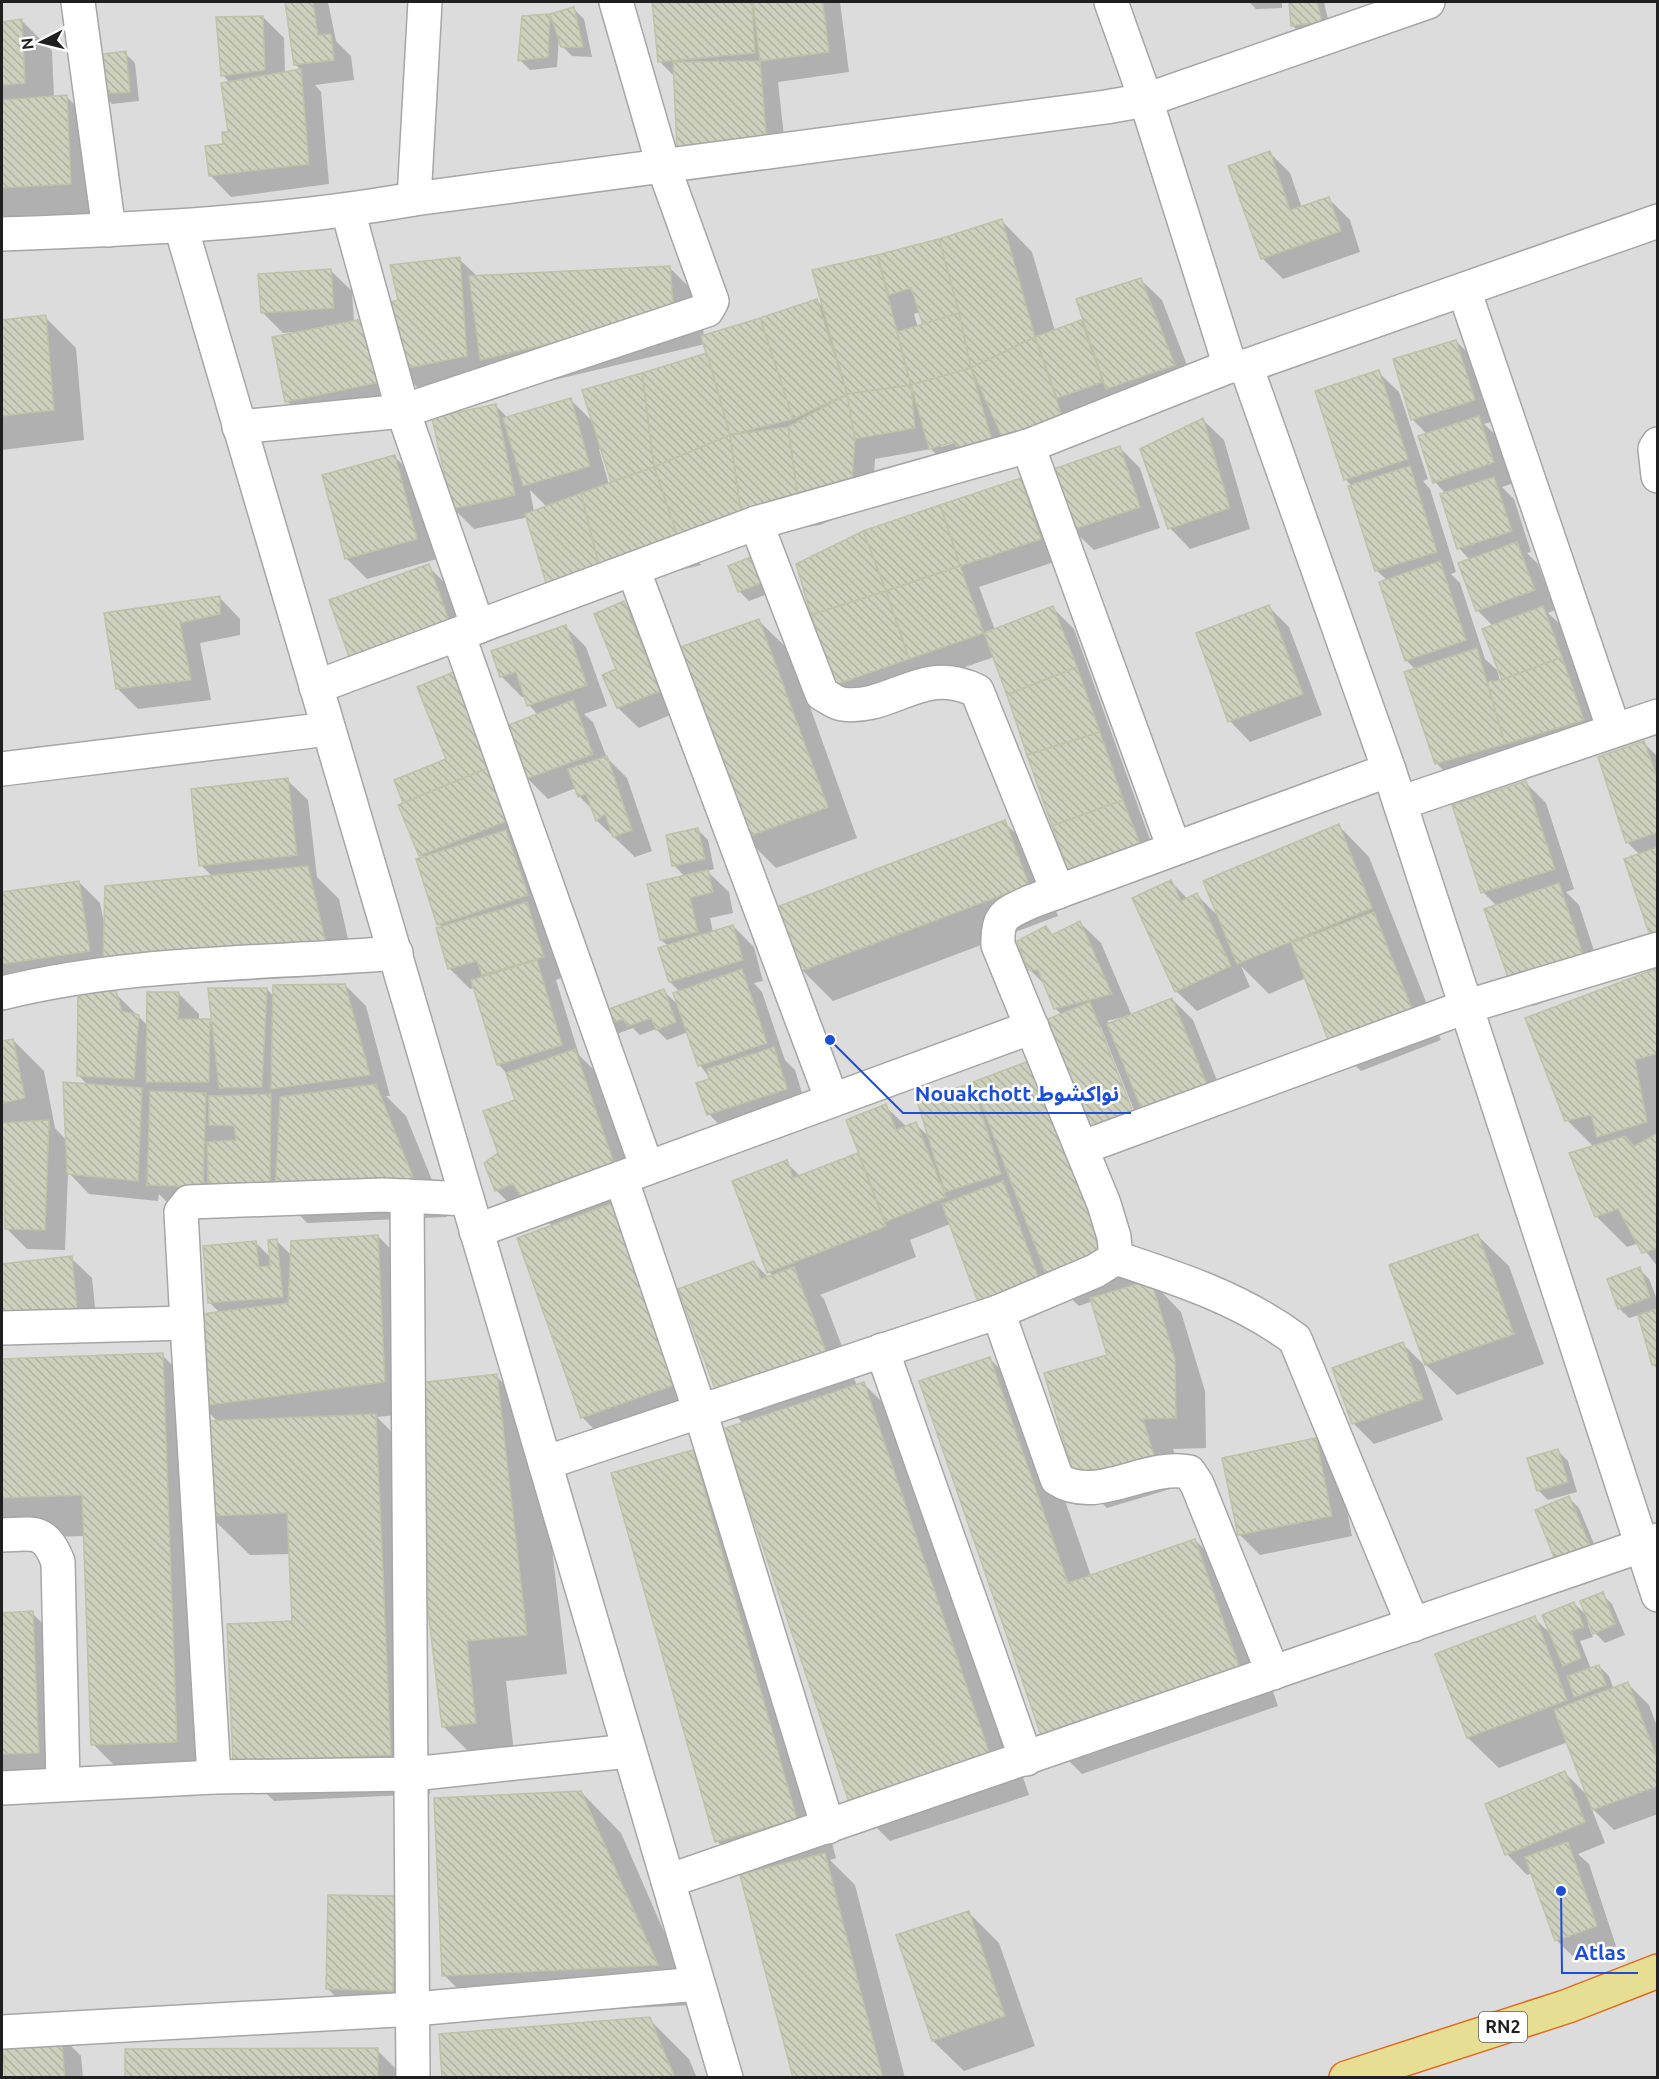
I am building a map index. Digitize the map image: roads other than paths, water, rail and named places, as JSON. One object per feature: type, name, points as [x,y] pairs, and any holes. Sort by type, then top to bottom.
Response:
[{"type":"highway","name":"RN2","points":[[1346,2078],[1568,2006],[1658,1971]]},
{"type":"street","points":[[78,2],[109,230]]},
{"type":"street","points":[[414,199],[425,2]]},
{"type":"street","points":[[239,427],[403,411],[707,310],[712,301],[663,168],[616,2]]},
{"type":"street","points":[[1111,2],[1238,366],[1389,770],[1465,1007],[1650,1543],[1658,1595]]},
{"type":"street","points":[[2,234],[180,227],[348,211],[414,199],[663,168],[1146,100],[1363,13],[1428,2]]},
{"type":"street","points":[[348,211],[403,411],[468,631],[634,1173],[700,1411],[828,1827]]},
{"type":"street","points":[[316,687],[756,523],[1028,446],[1238,366],[1464,290],[1658,221]]},
{"type":"street","points":[[180,227],[726,2078]]},
{"type":"street","points":[[1464,290],[1614,730]]},
{"type":"street","points":[[1658,444],[1655,449],[1658,476]]},
{"type":"street","points":[[1028,446],[1173,848]]},
{"type":"street","points":[[756,523],[822,694],[840,704],[860,705],[934,681],[959,682],[976,691],[1058,892]]},
{"type":"street","points":[[633,569],[832,1100]]},
{"type":"street","points":[[1400,803],[1658,716]]},
{"type":"street","points":[[2,769],[328,729]]},
{"type":"street","points":[[1116,1258],[1114,1237],[1104,1204],[998,945],[998,927],[1004,914],[1173,848],[1389,770]]},
{"type":"street","points":[[1081,1148],[1465,1007],[1658,949]]},
{"type":"street","points":[[2,993],[60,979],[149,967],[396,953]]},
{"type":"street","points":[[476,1231],[1032,1027]]},
{"type":"street","points":[[214,1777],[181,1212],[189,1202],[407,1196],[467,1199]]},
{"type":"street","points":[[407,1196],[413,2078]]},
{"type":"street","points":[[545,1463],[998,1312],[1095,1271],[1116,1258]]},
{"type":"street","points":[[1116,1258],[1203,1287],[1268,1319],[1295,1339],[1413,1625]]},
{"type":"street","points":[[998,1312],[1057,1479],[1068,1487],[1084,1490],[1172,1469],[1189,1472],[1197,1484],[1273,1673]]},
{"type":"street","points":[[2,1328],[188,1323]]},
{"type":"street","points":[[882,1350],[1026,1759]]},
{"type":"street","points":[[2,1535],[36,1534],[51,1545],[58,1562],[63,1784]]},
{"type":"street","points":[[668,1881],[1650,1543]]},
{"type":"street","points":[[2,1788],[214,1777],[412,1774],[629,1751]]},
{"type":"street","points":[[2,2032],[414,2009],[698,1984]]},
{"type":"place","name":"Nouakchott نواكشوط","points":[[830,1040]]},
{"type":"place","name":"Atlas","points":[[1561,1891]]}]
